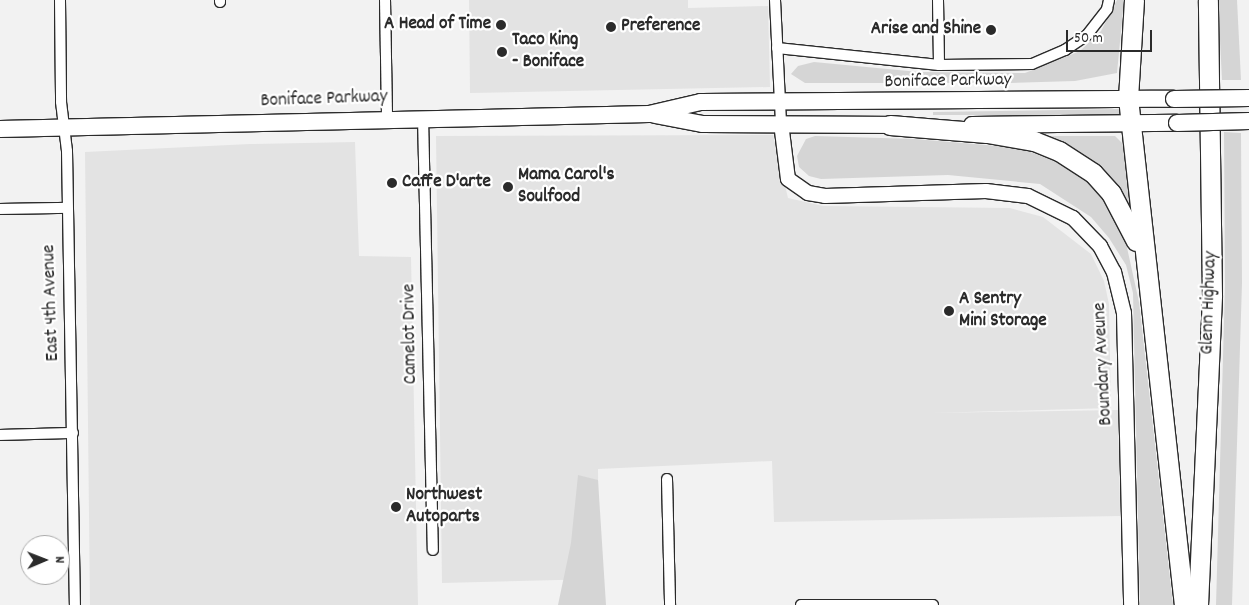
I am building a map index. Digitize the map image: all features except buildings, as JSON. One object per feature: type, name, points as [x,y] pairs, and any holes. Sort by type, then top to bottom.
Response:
[{"type":"highway","points":[[1134,0],[1128,98],[1133,124],[1153,335],[1172,476],[1184,605]]},
{"type":"highway","name":"Glenn Highway","points":[[1198,605],[1212,295],[1208,0]]},
{"type":"highway","points":[[890,125],[987,133],[1034,141],[1059,151],[1092,173],[1120,205],[1134,234],[1153,335]]},
{"type":"main road","name":"Boniface Parkway","points":[[649,114],[701,102],[923,103],[1128,98],[1174,100],[1249,98]]},
{"type":"main road","name":"Boniface Parkway","points":[[0,129],[423,117],[649,114],[703,124],[1133,124],[1249,121]]},
{"type":"street","name":"East 4th Avenue","points":[[60,0],[63,127],[67,151],[75,605]]},
{"type":"street","points":[[385,0],[387,119]]},
{"type":"street","points":[[776,0],[778,102],[781,123]]},
{"type":"street","points":[[938,0],[939,65]]},
{"type":"street","points":[[777,48],[939,65],[1032,64],[1065,50],[1087,35],[1107,9],[1109,0]]},
{"type":"street","name":"Camelot Drive","points":[[423,117],[433,550]]},
{"type":"street","name":"Boundary Aveune","points":[[781,123],[788,179],[808,193],[825,196],[986,191],[1028,196],[1073,218],[1100,246],[1114,272],[1124,313],[1131,605]]},
{"type":"street","points":[[0,209],[67,208]]},
{"type":"street","points":[[0,435],[73,433]]},
{"type":"street","points":[[667,480],[670,605]]},
{"type":"street","points":[[802,605],[932,605]]},
{"type":"shaded area","points":[[469,0],[688,0],[688,8],[768,6],[770,87],[470,93]]},
{"type":"shaded area","points":[[1117,0],[1124,0],[1117,73],[1075,81],[1010,83],[805,83],[791,74],[798,66],[814,62],[919,72],[1025,73],[1080,51],[1101,31]]},
{"type":"shaded area","points":[[1218,0],[1237,0],[1241,80],[1222,80]]},
{"type":"shaded area","points":[[1120,109],[1119,115],[933,115],[933,112]]},
{"type":"shaded area","points":[[1224,132],[1241,133],[1242,283],[1232,605],[1216,605],[1225,286]]},
{"type":"shaded area","points":[[773,135],[788,198],[823,206],[1010,208],[1043,217],[1091,254],[1104,281],[1109,304],[1111,408],[932,413],[1118,410],[1120,516],[774,522],[772,461],[598,469],[599,579],[442,583],[436,136]]},
{"type":"shaded area","points":[[815,136],[915,139],[1020,148],[1075,169],[1107,200],[1124,234],[1139,302],[1173,605],[1140,605],[1133,293],[1126,265],[1109,238],[1091,217],[1040,184],[948,175],[821,179],[809,176],[799,167],[797,156],[806,139]]},
{"type":"shaded area","points":[[1051,136],[1115,136],[1123,144],[1131,203],[1128,203],[1101,171],[1072,147],[1051,141]]},
{"type":"shaded area","points":[[355,142],[359,256],[411,257],[418,605],[90,605],[85,152],[250,144]]},
{"type":"shaded area","points":[[578,475],[598,480],[606,605],[558,605],[571,543]]},
{"type":"place","name":"A Head of Time","points":[[501,25]]},
{"type":"place","name":"Preference","points":[[611,27]]},
{"type":"place","name":"Arise and Shine","points":[[991,30]]},
{"type":"place","name":"Taco King - Boniface","points":[[502,52]]},
{"type":"place","name":"Caffe D'arte","points":[[392,183]]},
{"type":"place","name":"Mama Carol's Soulfood","points":[[508,187]]},
{"type":"place","name":"A Sentry Mini Storage","points":[[949,311]]},
{"type":"place","name":"Northwest Autoparts","points":[[396,507]]}]
